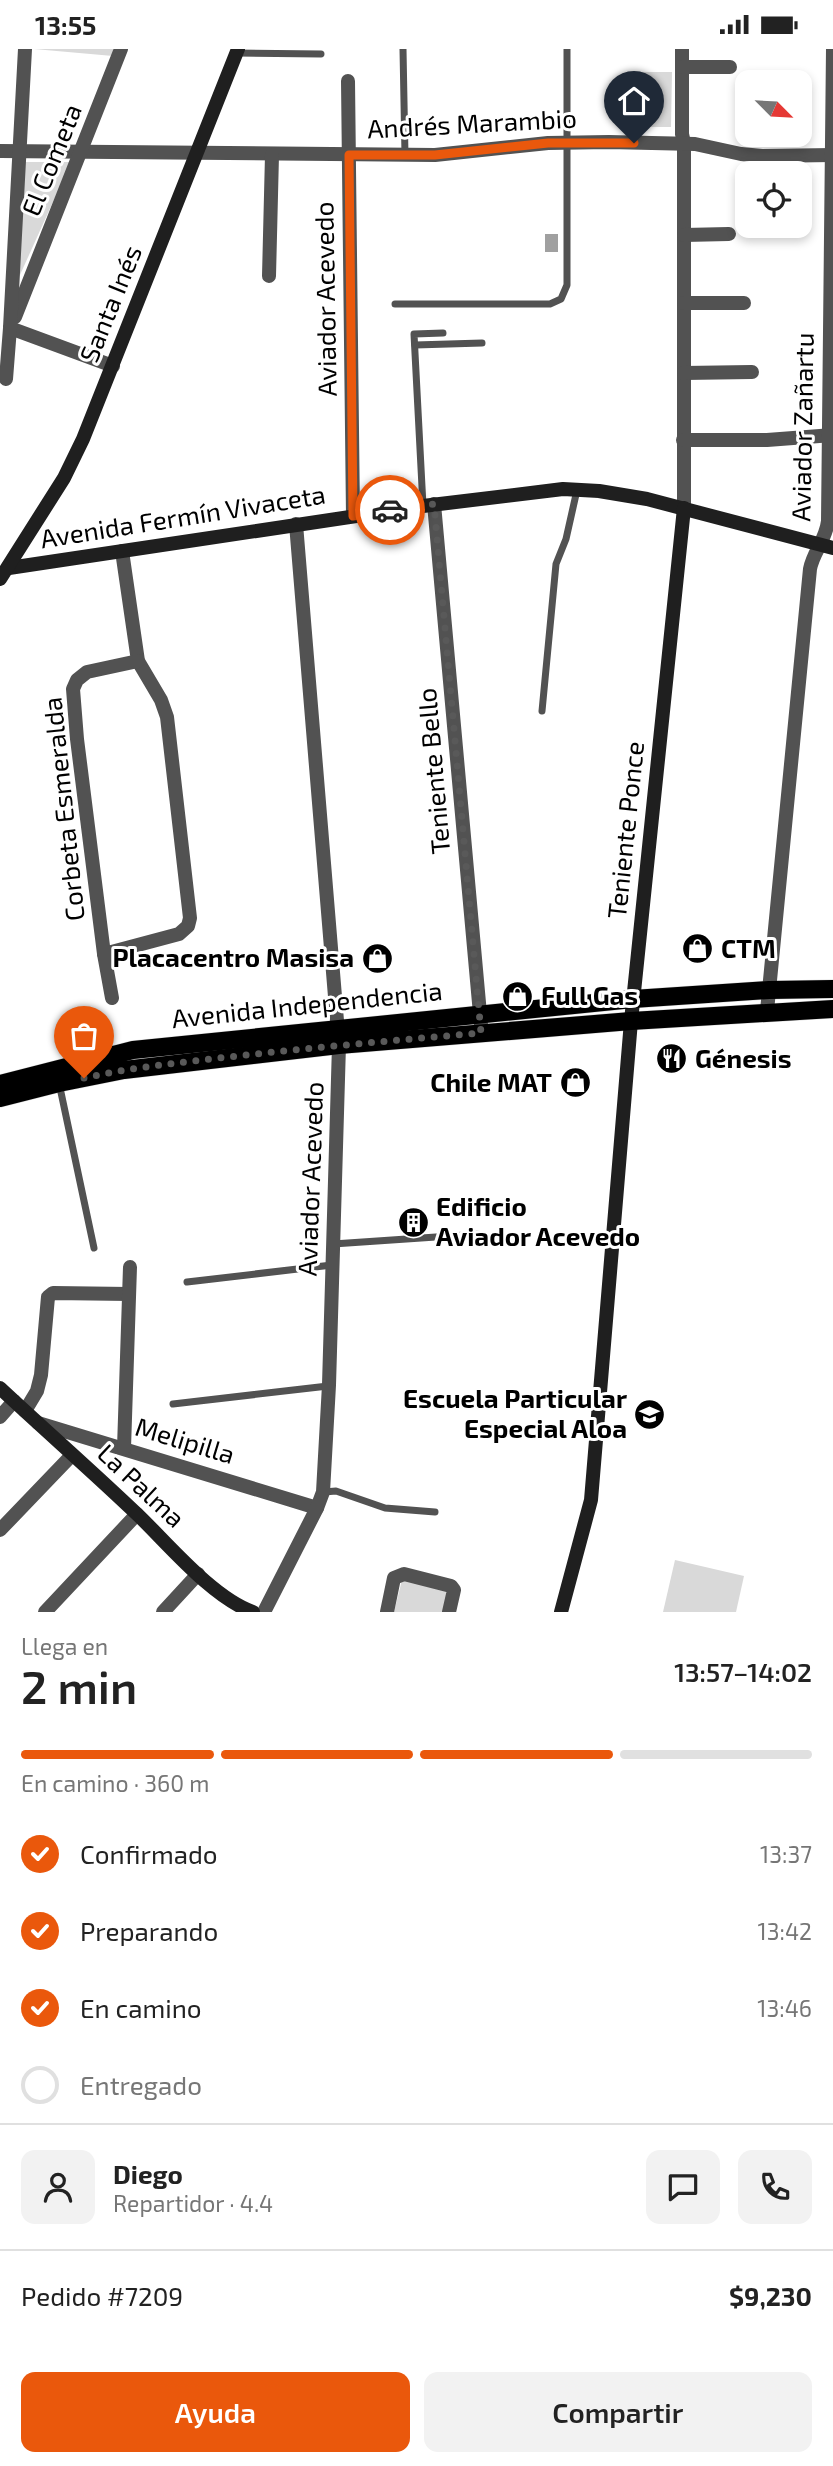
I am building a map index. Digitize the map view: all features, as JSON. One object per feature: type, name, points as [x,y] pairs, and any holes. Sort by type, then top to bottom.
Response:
[{"type":"main road","name":"Avenida Independencia","points":[[0,1098],[136,1067],[480,1013],[633,999],[769,990],[833,989]]},
{"type":"main road","name":"Avenida Independencia","points":[[0,1084],[120,1051],[338,1036],[481,1033],[766,1011],[833,1009]]},
{"type":"street","points":[[5,379],[24,49]]},
{"type":"street","name":"El Cometa","points":[[10,328],[121,49]]},
{"type":"street","name":"Teniente Ponce","points":[[561,1612],[590,1500],[633,999],[684,508],[682,49]]},
{"type":"street","name":"Aviador Zañartu","points":[[766,1011],[810,569],[813,557],[827,547],[831,435],[833,49]]},
{"type":"street","name":"Santa Inés","points":[[4,573],[75,457],[238,51]]},
{"type":"street","points":[[682,67],[730,67]]},
{"type":"street","name":"Aviador Acevedo","points":[[348,81],[353,516]]},
{"type":"street","name":"Andrés Marambio","points":[[0,151],[405,156],[566,143],[684,143],[753,155],[833,155]]},
{"type":"street","points":[[269,276],[272,155]]},
{"type":"street","points":[[684,235],[729,234]]},
{"type":"street","points":[[684,303],[744,303]]},
{"type":"street","points":[[10,328],[113,366]]},
{"type":"street","points":[[684,373],[752,372]]},
{"type":"street","points":[[683,440],[774,440],[831,435]]},
{"type":"street","name":"Avenida Fermín Vivaceta","points":[[4,573],[122,551],[296,524],[547,489],[620,494],[684,508],[827,547]]},
{"type":"street","name":"Teniente Bello","points":[[429,505],[481,1033]]},
{"type":"street","name":"Aviador Acevedo","points":[[264,1612],[323,1492],[333,1265],[338,1036],[296,524]]},
{"type":"street","points":[[104,954],[179,934],[188,926],[190,914],[167,717],[161,700],[138,661],[122,551]]},
{"type":"street","name":"Corbeta Esmeralda","points":[[112,998],[104,954],[73,689],[77,680],[87,673],[138,661]]},
{"type":"street","points":[[124,1448],[130,1267]]},
{"type":"street","points":[[0,1417],[20,1406],[37,1391],[41,1375],[48,1297],[53,1293],[129,1294]]},
{"type":"street","name":"La Palma","points":[[0,1388],[198,1574],[238,1605],[253,1612]]},
{"type":"street","name":"Melipilla","points":[[38,1423],[317,1508]]},
{"type":"street","points":[[0,1530],[72,1455]]},
{"type":"street","points":[[45,1612],[137,1514]]},
{"type":"street","points":[[163,1612],[198,1574]]},
{"type":"street","points":[[387,1612],[394,1578],[404,1574],[451,1586],[453,1595],[449,1612]]},
{"type":"lane","points":[[403,49],[405,156]]},
{"type":"lane","points":[[395,304],[550,304],[561,299],[567,285],[567,49]]},
{"type":"lane","points":[[238,51],[321,54]]},
{"type":"lane","points":[[429,505],[414,334],[443,333]]},
{"type":"lane","points":[[415,345],[482,343]]},
{"type":"lane","points":[[542,711],[556,564],[566,539],[577,489]]},
{"type":"lane","points":[[59,1083],[94,1248]]},
{"type":"lane","points":[[333,1244],[480,1234]]},
{"type":"lane","points":[[187,1282],[333,1265]]},
{"type":"lane","points":[[173,1404],[329,1385]]},
{"type":"lane","points":[[323,1492],[336,1491],[385,1509],[435,1512]]},
{"type":"shaded area","points":[[34,49],[113,49],[113,56]]},
{"type":"shaded area","points":[[634,72],[672,72],[671,127],[633,127]]},
{"type":"shaded area","points":[[19,162],[71,162],[15,286]]},
{"type":"shaded area","points":[[545,234],[558,234],[558,252],[545,252]]},
{"type":"shaded area","points":[[675,1560],[744,1576],[736,1612],[663,1612]]},
{"type":"shaded area","points":[[402,1580],[448,1590],[443,1612],[394,1612]]},
{"type":"way so far","points":[[84,1078],[136,1067],[481,1033],[434,504],[390,510]]},
{"type":"place","name":"CTM","points":[[698,949]]},
{"type":"place","name":"Placacentro Masisa","points":[[377,958]]},
{"type":"place","name":"Full Gas","points":[[518,996]]},
{"type":"place","name":"Génesis","points":[[672,1059]]},
{"type":"place","name":"Chile MAT","points":[[575,1083]]},
{"type":"place","name":"Edificio Aviador Acevedo","points":[[413,1222]]},
{"type":"place","name":"Escuela Particular Especial Aloa","points":[[650,1414]]},
{"type":"route","points":[[390,510],[353,516],[349,155],[435,155],[548,143],[634,143]]}]
